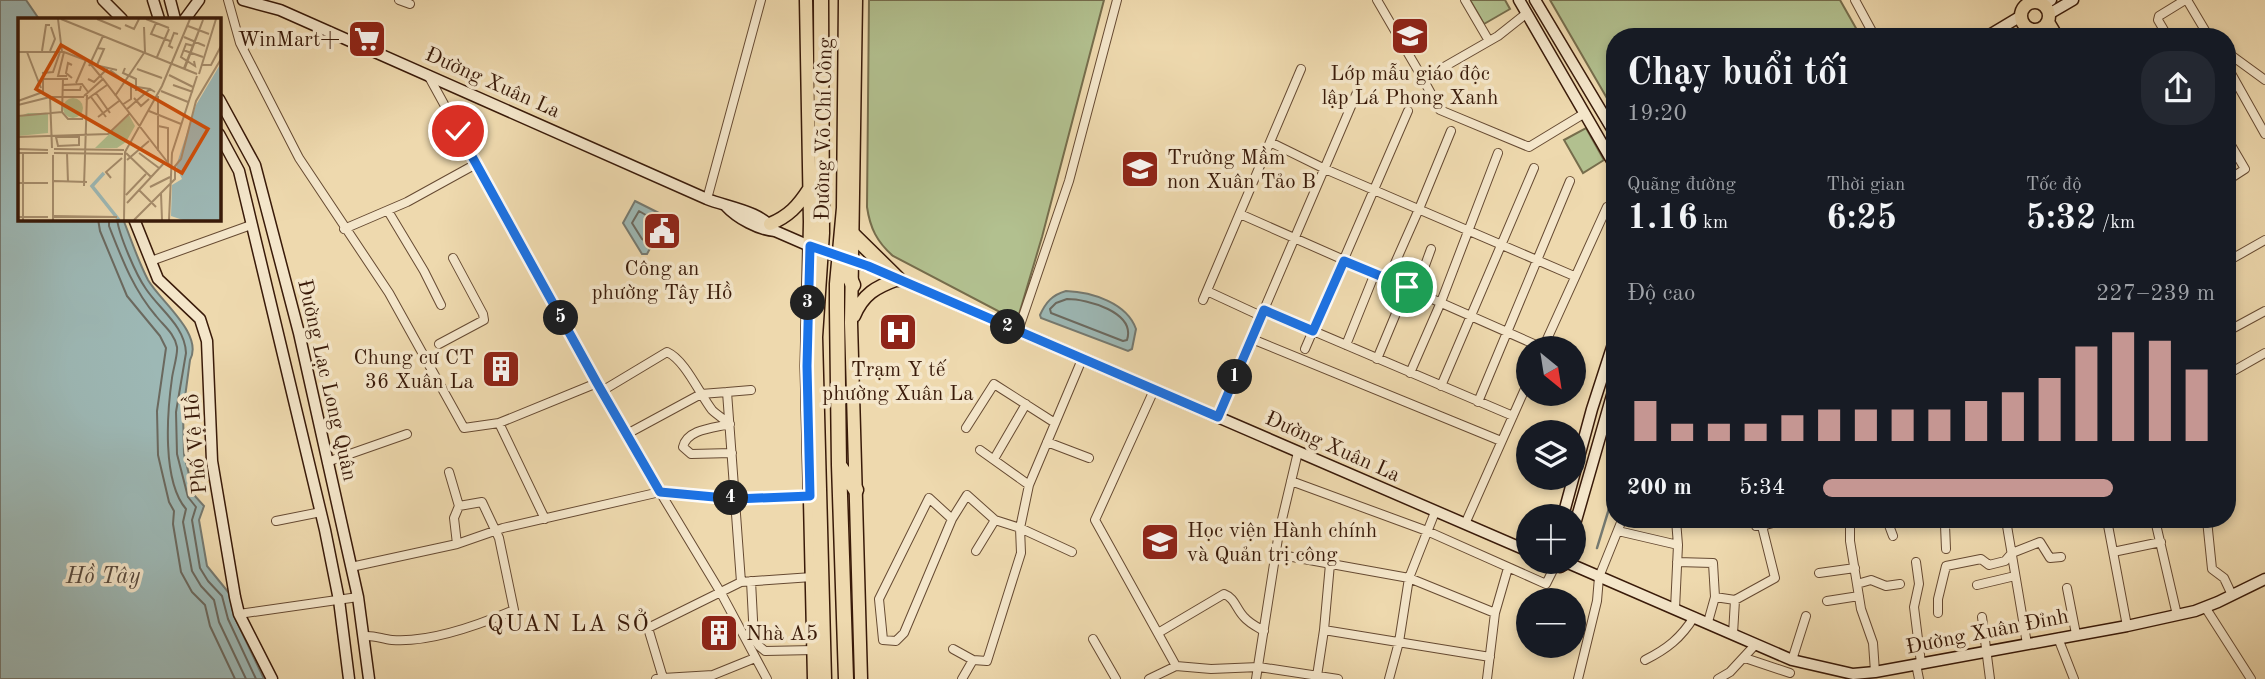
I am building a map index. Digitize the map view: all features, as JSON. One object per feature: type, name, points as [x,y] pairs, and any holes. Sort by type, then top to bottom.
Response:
[{"type":"highway","name":"Đường Võ Chí Công","points":[[821,0],[813,294],[824,679]]},
{"type":"highway","name":"Đường Võ Chí Công","points":[[846,0],[848,230],[846,258],[837,284],[839,465],[846,679]]},
{"type":"highway","points":[[810,222],[816,248]]},
{"type":"highway","points":[[848,230],[898,279]]},
{"type":"highway","points":[[846,258],[853,285]]},
{"type":"highway","points":[[839,465],[856,490]]},
{"type":"main road","name":"Đường Võ Chí Công","points":[[806,0],[810,222]]},
{"type":"main road","name":"Đường Võ Chí Công","points":[[848,187],[856,0]]},
{"type":"main road","points":[[2013,0],[2023,23],[2029,28]]},
{"type":"main road","points":[[2021,15],[2030,3],[2045,7]]},
{"type":"main road","points":[[2043,28],[2045,7]]},
{"type":"main road","points":[[2045,7],[2053,28]]},
{"type":"main road","points":[[773,228],[797,208],[810,189]]},
{"type":"main road","points":[[851,323],[860,302],[873,289],[898,279]]},
{"type":"main road","points":[[853,285],[851,323],[861,679]]},
{"type":"main road","name":"Đường Võ Chí Công","points":[[813,294],[807,366],[814,679]]},
{"type":"street","points":[[103,0],[121,18]]},
{"type":"street","points":[[153,0],[159,18]]},
{"type":"street","points":[[170,0],[175,18]]},
{"type":"street","points":[[186,18],[199,0]]},
{"type":"street","points":[[228,0],[240,43],[299,158],[389,293],[464,428],[499,423],[599,387],[667,352],[678,360],[714,412],[730,424]]},
{"type":"street","name":"Đường Xuân La","points":[[243,0],[280,10],[706,199],[736,207],[816,248],[898,279],[1083,357],[1516,546]]},
{"type":"street","points":[[398,0],[410,4]]},
{"type":"street","points":[[706,199],[761,0]]},
{"type":"street","points":[[1018,331],[1069,181],[1117,0]]},
{"type":"street","points":[[1377,0],[1440,110],[1529,147],[1585,113]]},
{"type":"street","points":[[1465,0],[1489,41]]},
{"type":"street","points":[[1519,0],[1606,150]]},
{"type":"street","points":[[1535,0],[1606,119]]},
{"type":"street","points":[[1855,0],[1870,28]]},
{"type":"street","points":[[2045,7],[2073,0]]},
{"type":"street","points":[[2163,28],[2158,20],[2159,16],[2186,0],[2203,28]]},
{"type":"street","points":[[1423,79],[1489,41],[1527,13]]},
{"type":"street","points":[[2000,28],[2021,15]]},
{"type":"street","points":[[2236,59],[2265,79]]},
{"type":"street","points":[[1301,69],[1205,295],[1313,331],[1513,416]]},
{"type":"street","points":[[428,75],[599,387],[721,593],[767,679]]},
{"type":"street","points":[[2236,82],[2265,134]]},
{"type":"street","points":[[1218,417],[1358,90]]},
{"type":"street","name":"Đường Lạc Long Quân","points":[[220,101],[255,165],[299,333],[358,597],[369,679]]},
{"type":"street","points":[[1305,349],[1408,111]]},
{"type":"street","points":[[1388,279],[1451,131]]},
{"type":"street","name":"Đường Lạc Long Quân","points":[[220,136],[239,171],[321,512],[339,600],[349,679]]},
{"type":"street","points":[[1270,142],[1325,169],[1574,276]]},
{"type":"street","points":[[1410,373],[1441,302],[1498,153]]},
{"type":"street","points":[[2236,153],[2245,169],[2236,175]]},
{"type":"street","points":[[344,229],[388,211],[476,164]]},
{"type":"street","points":[[1441,386],[1534,168]]},
{"type":"street","points":[[1478,402],[1570,180]]},
{"type":"street","points":[[1548,336],[1606,208]]},
{"type":"street","points":[[388,211],[441,304]]},
{"type":"street","points":[[1240,214],[1516,336]]},
{"type":"street","name":"Phố Vệ Hồ","points":[[134,220],[158,279],[200,319],[207,341],[212,461],[239,614],[272,679]]},
{"type":"street","points":[[151,261],[251,225]]},
{"type":"street","points":[[2236,256],[2265,240]]},
{"type":"street","points":[[1377,359],[1431,249]]},
{"type":"street","points":[[439,344],[484,320],[453,258]]},
{"type":"street","points":[[1346,345],[1375,273]]},
{"type":"street","points":[[2236,327],[2265,311]]},
{"type":"street","points":[[1252,339],[1501,442]]},
{"type":"street","points":[[2236,369],[2265,353]]},
{"type":"street","points":[[953,649],[973,660],[987,661],[1021,553],[1020,528],[1030,485],[1083,357]]},
{"type":"street","points":[[1566,504],[1606,366]]},
{"type":"street","points":[[966,428],[994,384],[1055,423]]},
{"type":"street","points":[[627,434],[701,394],[751,390]]},
{"type":"street","points":[[1154,390],[1095,520],[1176,666]]},
{"type":"street","points":[[727,392],[741,582]]},
{"type":"street","points":[[994,459],[1026,404]]},
{"type":"street","points":[[1465,524],[1517,406]]},
{"type":"street","points":[[1581,504],[1606,416]]},
{"type":"street","points":[[499,423],[545,519]]},
{"type":"street","points":[[730,424],[689,435],[683,447],[691,454],[732,453]]},
{"type":"street","points":[[327,462],[407,435]]},
{"type":"street","points":[[1047,442],[1089,458]]},
{"type":"street","points":[[979,450],[1030,485]]},
{"type":"street","points":[[1256,679],[1276,554],[1298,452]]},
{"type":"street","points":[[449,472],[459,506],[454,518],[457,544]]},
{"type":"street","points":[[1291,481],[1427,531],[1516,571]]},
{"type":"street","points":[[351,567],[457,544],[495,530],[660,492],[736,499],[810,496]]},
{"type":"street","points":[[952,519],[929,498],[879,599],[883,640],[886,642],[900,637],[910,621],[952,519],[967,495],[995,520],[1020,528],[1072,552]]},
{"type":"street","points":[[365,636],[373,635],[391,640],[439,636],[514,610],[499,538],[482,502],[459,506]]},
{"type":"street","points":[[276,521],[321,512]]},
{"type":"street","points":[[1389,679],[1399,642],[1409,578],[1435,512]]},
{"type":"street","points":[[976,551],[995,520]]},
{"type":"street","points":[[1578,679],[1597,601],[1600,577],[1619,528]]},
{"type":"street","points":[[1675,609],[1677,528]]},
{"type":"street","points":[[1715,597],[1734,600],[1775,578],[1760,528]]},
{"type":"street","points":[[1850,528],[1861,609],[1873,643],[1875,672]]},
{"type":"street","points":[[1890,528],[1893,536]]},
{"type":"street","points":[[1945,528],[1946,549]]},
{"type":"street","points":[[2007,528],[2027,643]]},
{"type":"street","points":[[2108,528],[2127,626]]},
{"type":"street","points":[[2157,528],[2177,615]]},
{"type":"street","points":[[2208,528],[2212,569],[2224,578],[2232,595]]},
{"type":"street","points":[[1618,531],[1678,545]]},
{"type":"street","points":[[1938,613],[1938,599],[1946,566],[1981,559],[1989,565],[2005,561],[2012,553],[2040,542],[2050,558],[2061,556]]},
{"type":"street","points":[[2113,552],[2161,542]]},
{"type":"street","points":[[1276,554],[1409,578],[1495,612]]},
{"type":"street","points":[[1677,562],[1713,563],[1715,597],[1707,622]]},
{"type":"street","points":[[1916,562],[1919,584],[1914,607],[1919,679]]},
{"type":"street","points":[[1317,676],[1330,564]]},
{"type":"street","points":[[1487,679],[1495,612],[1508,568]]},
{"type":"street","points":[[1819,573],[1855,568]]},
{"type":"street","points":[[1586,571],[1600,577]]},
{"type":"street","points":[[1522,574],[1546,584],[1549,574]]},
{"type":"street","points":[[1977,585],[2015,576]]},
{"type":"street","points":[[755,658],[713,675],[660,678],[648,628],[741,582],[812,577]]},
{"type":"street","name":"Đường Xuân Đỉnh","points":[[1600,577],[1792,660],[1854,676],[2177,615],[2205,607],[2265,579]]},
{"type":"street","points":[[1857,584],[1871,580],[1886,586],[1900,584]]},
{"type":"street","points":[[751,581],[754,639],[759,646],[765,651],[814,650]]},
{"type":"street","points":[[2067,588],[2076,634]]},
{"type":"street","points":[[1158,633],[1224,594],[1232,598],[1250,623],[1264,631]]},
{"type":"street","points":[[1827,601],[1859,596]]},
{"type":"street","points":[[239,614],[358,597]]},
{"type":"street","points":[[1733,634],[1734,600]]},
{"type":"street","points":[[2205,607],[2250,679]]},
{"type":"street","points":[[1792,660],[1806,616]]},
{"type":"street","points":[[1645,660],[1667,649],[1694,617]]},
{"type":"street","points":[[1982,617],[1990,679]]},
{"type":"street","points":[[1324,630],[1490,657]]},
{"type":"street","points":[[2058,638],[2074,679]]},
{"type":"street","points":[[1093,639],[1116,679]]},
{"type":"street","points":[[1717,679],[1745,659],[1755,645]]},
{"type":"street","points":[[1745,659],[1790,673]]},
{"type":"street","points":[[962,679],[973,660]]},
{"type":"street","points":[[1149,679],[1176,666],[1211,669],[1259,667],[1338,679]]},
{"type":"green space","points":[[869,0],[1104,0],[1042,237],[1017,321],[893,256],[875,234],[867,207]]},
{"type":"green space","points":[[1470,0],[1505,0],[1510,9],[1484,24]]},
{"type":"green space","points":[[1550,0],[1840,0],[1856,28],[1606,28],[1606,96]]},
{"type":"green space","points":[[1586,128],[1604,160],[1583,173],[1564,140]]},
{"type":"water","name":"Hồ Tây","points":[[0,0],[26,0],[38,18],[18,18],[18,220],[123,220],[148,280],[186,329],[193,350],[183,412],[184,454],[194,495],[204,506],[199,520],[207,566],[229,593],[234,616],[264,679],[0,679]]},
{"type":"water","points":[[635,201],[667,217],[647,254],[642,254],[623,223]]},
{"type":"water","points":[[1066,291],[1097,297],[1125,312],[1136,329],[1132,349],[1128,351],[1041,318],[1040,315],[1050,300]]},
{"type":"waterway","points":[[1597,548],[1606,518]]},
{"type":"place","name":"Lớp mẫu giáo độc lập Lá Phong Xanh","points":[[1410,36]]},
{"type":"place","name":"WinMart+","points":[[367,39]]},
{"type":"place","name":"Trường Mầm non Xuân Tảo B","points":[[1140,169]]},
{"type":"place","name":"Công an phường Tây Hồ","points":[[662,231]]},
{"type":"place","name":"Trạm Y tế phường Xuân La","points":[[898,332]]},
{"type":"place","name":"Chung cư CT 36 Xuân La","points":[[501,369]]},
{"type":"place","name":"Học viện Hành chính và Quản trị công","points":[[1160,542]]},
{"type":"place","name":"Nhà A5","points":[[719,633]]},
{"type":"district","name":"QUAN LA SỞ","points":[[569,623]]},
{"type":"route","points":[[458,131],[660,492],[736,499],[810,496],[807,366],[810,246],[868,266],[1218,417],[1264,310],[1313,331],[1344,261],[1407,287]]}]
